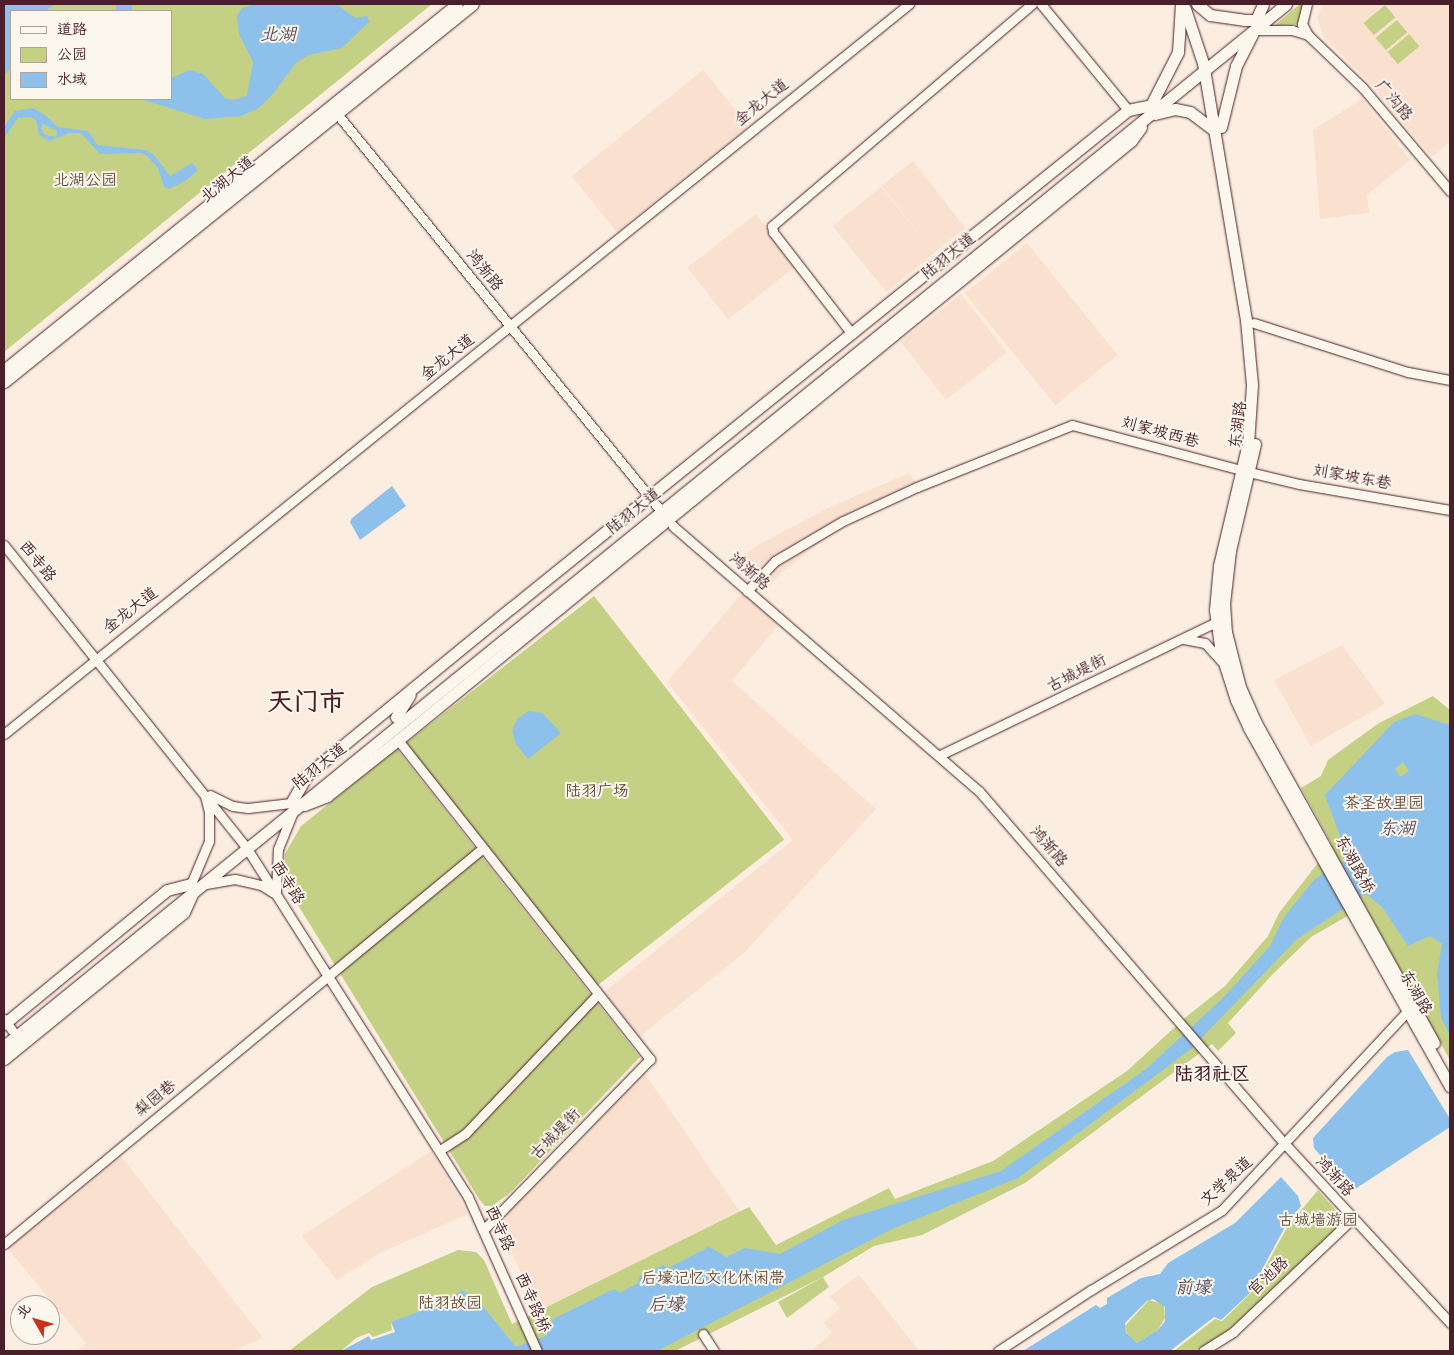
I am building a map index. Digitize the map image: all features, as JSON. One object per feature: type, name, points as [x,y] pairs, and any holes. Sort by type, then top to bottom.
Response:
[{"type":"main road","name":"北湖大道","points":[[4,382],[333,110],[457,4]]},
{"type":"main road","name":"北湖大道","points":[[4,370],[333,110],[473,4]]},
{"type":"main road","points":[[1182,4],[1207,65]]},
{"type":"main road","points":[[293,805],[308,774],[416,685],[620,522],[659,509],[852,334],[1128,110],[1151,105],[1178,52],[1182,4]]},
{"type":"main road","points":[[1191,4],[1207,65]]},
{"type":"main road","points":[[1197,4],[1218,17],[1255,24]]},
{"type":"main road","points":[[1147,117],[1175,109],[1197,115],[1217,128],[1234,73],[1263,4]]},
{"type":"main road","name":"陆羽大道","points":[[293,805],[396,717],[1131,141],[1147,117],[1276,4]]},
{"type":"main road","name":"陆羽大道","points":[[1255,24],[1286,4]]},
{"type":"main road","name":"陆羽大道","points":[[4,1046],[193,886],[460,674],[1151,105],[1207,65]]},
{"type":"main road","name":"东湖路","points":[[1207,65],[1252,372],[1250,427],[1245,471]]},
{"type":"main road","name":"东湖路","points":[[1217,128],[1254,323],[1259,400],[1245,471],[1219,566],[1220,620],[1225,668],[1242,713],[1286,785]]},
{"type":"main road","points":[[293,805],[327,796],[398,740],[647,538],[659,509]]},
{"type":"main road","name":"东湖路","points":[[1220,620],[1244,698],[1286,785]]},
{"type":"main road","points":[[460,674],[483,671]]},
{"type":"main road","points":[[396,717],[416,685]]},
{"type":"main road","name":"东湖路桥","points":[[1286,785],[1385,966]]},
{"type":"main road","points":[[4,1058],[184,912],[193,886]]},
{"type":"main road","name":"陆羽大道","points":[[6,1026],[193,886]]},
{"type":"main road","name":"东湖路","points":[[1385,966],[1450,1073]]},
{"type":"main road","name":"东湖路","points":[[1410,1009],[1450,1086]]},
{"type":"street","name":"金龙大道","points":[[4,734],[909,4]]},
{"type":"street","points":[[852,334],[773,232],[772,226],[1032,4]]},
{"type":"street","points":[[1041,4],[1128,110]]},
{"type":"street","points":[[1307,4],[1302,24],[1308,35]]},
{"type":"street","points":[[1255,24],[1292,30],[1308,35]]},
{"type":"street","name":"广沟路","points":[[1308,35],[1363,88],[1450,191]]},
{"type":"street","name":"鸿渐路","points":[[333,110],[659,509],[747,591],[940,755],[979,791],[1185,1026],[1286,1146],[1450,1322]]},
{"type":"street","points":[[1254,323],[1408,372],[1450,380]]},
{"type":"street","name":"刘家坡西巷","points":[[747,591],[775,561],[843,520],[917,487],[1072,425],[1245,471]]},
{"type":"street","name":"刘家坡东巷","points":[[1245,471],[1450,510]]},
{"type":"street","name":"西寺路","points":[[4,545],[203,791],[244,845],[440,1150],[483,1230],[499,1266]]},
{"type":"street","name":"古城堤街","points":[[940,755],[1220,620]]},
{"type":"street","points":[[1177,641],[1200,640],[1214,652],[1225,668]]},
{"type":"street","points":[[398,740],[598,994],[465,1134],[440,1150]]},
{"type":"street","points":[[193,886],[235,879],[261,885],[276,894],[278,849],[293,805],[233,806],[203,791]]},
{"type":"street","points":[[193,886],[210,841],[209,812],[203,791]]},
{"type":"street","name":"梨园巷","points":[[4,1244],[483,848]]},
{"type":"street","name":"古城堤街","points":[[483,1230],[650,1058],[598,994]]},
{"type":"street","name":"文学泉道","points":[[1000,1351],[1222,1210],[1286,1146],[1410,1009]]},
{"type":"street","name":"官池路","points":[[1203,1351],[1233,1332],[1352,1219]]},
{"type":"street","name":"西寺路桥","points":[[499,1266],[537,1351]]},
{"type":"street","points":[[703,1334],[714,1351]]},
{"type":"shaded area","points":[[1323,4],[1450,4],[1450,142],[1432,157],[1367,80],[1323,36],[1317,17]]},
{"type":"shaded area","points":[[703,70],[748,126],[617,232],[572,176]]},
{"type":"shaded area","points":[[1362,99],[1410,160],[1367,195],[1369,213],[1320,219],[1313,130]]},
{"type":"shaded area","points":[[913,161],[965,228],[934,253],[881,186]]},
{"type":"shaded area","points":[[881,187],[934,253],[886,292],[833,226]]},
{"type":"shaded area","points":[[756,214],[797,266],[728,320],[687,268]]},
{"type":"shaded area","points":[[1027,243],[1118,355],[1055,405],[965,293]]},
{"type":"shaded area","points":[[961,294],[1007,352],[946,400],[900,341]]},
{"type":"shaded area","points":[[909,473],[921,488],[843,525],[781,573],[767,589],[737,561],[760,544],[830,507]]},
{"type":"shaded area","points":[[743,592],[780,623],[732,681],[876,809],[744,953],[638,1038],[603,993],[793,840],[667,682]]},
{"type":"shaded area","points":[[1342,645],[1385,704],[1311,746],[1274,680]]},
{"type":"shaded area","points":[[643,1071],[740,1212],[537,1311],[502,1230],[507,1213]]},
{"type":"shaded area","points":[[431,1151],[468,1214],[380,1253],[337,1280],[302,1236]]},
{"type":"shaded area","points":[[121,1156],[263,1338],[233,1351],[77,1351],[86,1343],[60,1312],[60,1295],[46,1295],[7,1248]]},
{"type":"shaded area","points":[[859,1275],[919,1351],[811,1351],[832,1333],[824,1323],[840,1308],[830,1296]]},
{"type":"green space","name":"北湖公园","points":[[4,4],[432,4],[4,352]]},
{"type":"green space","points":[[1300,4],[1303,4],[1299,24],[1274,26]]},
{"type":"green space","points":[[1385,5],[1395,17],[1374,35],[1364,23]]},
{"type":"green space","points":[[1397,20],[1407,32],[1386,50],[1376,38]]},
{"type":"green space","points":[[1409,34],[1419,46],[1398,64],[1388,52]]},
{"type":"green space","name":"陆羽广场","points":[[594,596],[784,839],[595,987],[405,744]]},
{"type":"green space","name":"茶圣故里园","points":[[1433,696],[1450,710],[1450,1060],[1365,906],[1311,937],[1271,976],[1228,1023],[1236,1033],[1218,1051],[1212,1044],[1025,1183],[922,1235],[874,1246],[823,1277],[675,1351],[289,1351],[372,1287],[458,1250],[476,1252],[484,1260],[512,1324],[749,1207],[776,1245],[889,1188],[895,1199],[993,1161],[1127,1071],[1186,1017],[1225,986],[1268,936],[1279,913],[1332,845],[1301,788],[1321,776],[1328,760],[1379,723]]},
{"type":"green space","points":[[397,749],[640,1057],[510,1193],[492,1206],[485,1206],[479,1199],[285,884],[285,854],[301,826]]},
{"type":"green space","name":"古城墙游园","points":[[1318,1190],[1346,1222],[1229,1332],[1194,1351],[1174,1351],[1215,1319],[1222,1321],[1251,1293],[1288,1226]]},
{"type":"green space","points":[[823,1277],[829,1287],[787,1318],[778,1302]]},
{"type":"green space","points":[[1149,1300],[1164,1304],[1165,1318],[1158,1330],[1137,1343],[1127,1335],[1125,1326]]},
{"type":"water","points":[[4,4],[56,4],[47,10],[10,10],[10,69],[4,75]]},
{"type":"water","points":[[116,4],[132,4],[132,10],[116,10]]},
{"type":"water","name":"北湖","points":[[255,4],[336,4],[356,18],[367,16],[369,22],[342,48],[308,55],[296,63],[272,95],[259,108],[241,116],[205,119],[144,100],[172,100],[172,78],[190,70],[203,74],[225,98],[232,100],[247,96],[253,62],[239,34],[237,16],[242,8]]},
{"type":"water","points":[[33,108],[45,115],[58,127],[88,131],[97,145],[146,150],[154,155],[170,176],[192,163],[198,170],[187,180],[169,189],[164,187],[158,168],[147,156],[141,153],[100,154],[81,133],[69,133],[49,141],[39,135],[36,120],[31,117],[18,118],[4,138],[4,127],[15,111]],"holes":[[[43,124],[57,131],[56,137],[45,135],[41,129]]]},
{"type":"water","points":[[392,486],[406,506],[360,540],[350,522],[352,518]]},
{"type":"water","points":[[529,711],[542,713],[561,733],[528,759],[516,744],[512,731],[517,719]]},
{"type":"water","points":[[1415,714],[1450,725],[1450,1035],[1441,1018],[1437,973],[1442,944],[1430,936],[1408,946],[1382,907],[1366,894],[1297,939],[1191,1049],[1018,1178],[892,1229],[657,1351],[343,1351],[357,1341],[369,1336],[371,1340],[395,1331],[391,1322],[421,1311],[435,1300],[440,1306],[462,1290],[481,1304],[516,1347],[546,1336],[553,1319],[614,1289],[620,1293],[638,1283],[639,1277],[663,1265],[668,1268],[709,1247],[727,1257],[745,1248],[780,1254],[843,1220],[1001,1171],[1146,1069],[1222,999],[1270,946],[1284,917],[1315,879],[1348,858],[1325,795],[1394,722]],"holes":[[[1403,762],[1409,771],[1400,777],[1395,769]]]},
{"type":"water","points":[[1408,1050],[1450,1119],[1450,1127],[1355,1189],[1338,1177],[1314,1148],[1313,1138],[1387,1057],[1395,1052]]},
{"type":"water","name":"前壕","points":[[1281,1177],[1298,1196],[1301,1206],[1286,1225],[1249,1294],[1221,1320],[1214,1317],[1170,1351],[1023,1351],[1096,1305],[1100,1308],[1107,1304],[1107,1298],[1141,1278],[1160,1274],[1168,1263],[1235,1223]],"holes":[[[1153,1299],[1165,1307],[1165,1321],[1158,1330],[1137,1343],[1126,1333],[1125,1323],[1147,1301]]]},
{"type":"pier","points":[[391,1322],[395,1332],[371,1340],[369,1336],[341,1351],[356,1338],[369,1333],[373,1337],[392,1330]]},
{"type":"district","name":"天门市","points":[[306,704]]},
{"type":"district","name":"陆羽社区","points":[[1212,1076]]},
{"type":"water label","name":"东湖","points":[[1397,830]]},
{"type":"water label","name":"后壕","points":[[666,1306]]},
{"type":"park label","name":"后壕记忆文化休闲带","points":[[713,1279]]},
{"type":"park label","name":"陆羽故园","points":[[450,1304]]}]
